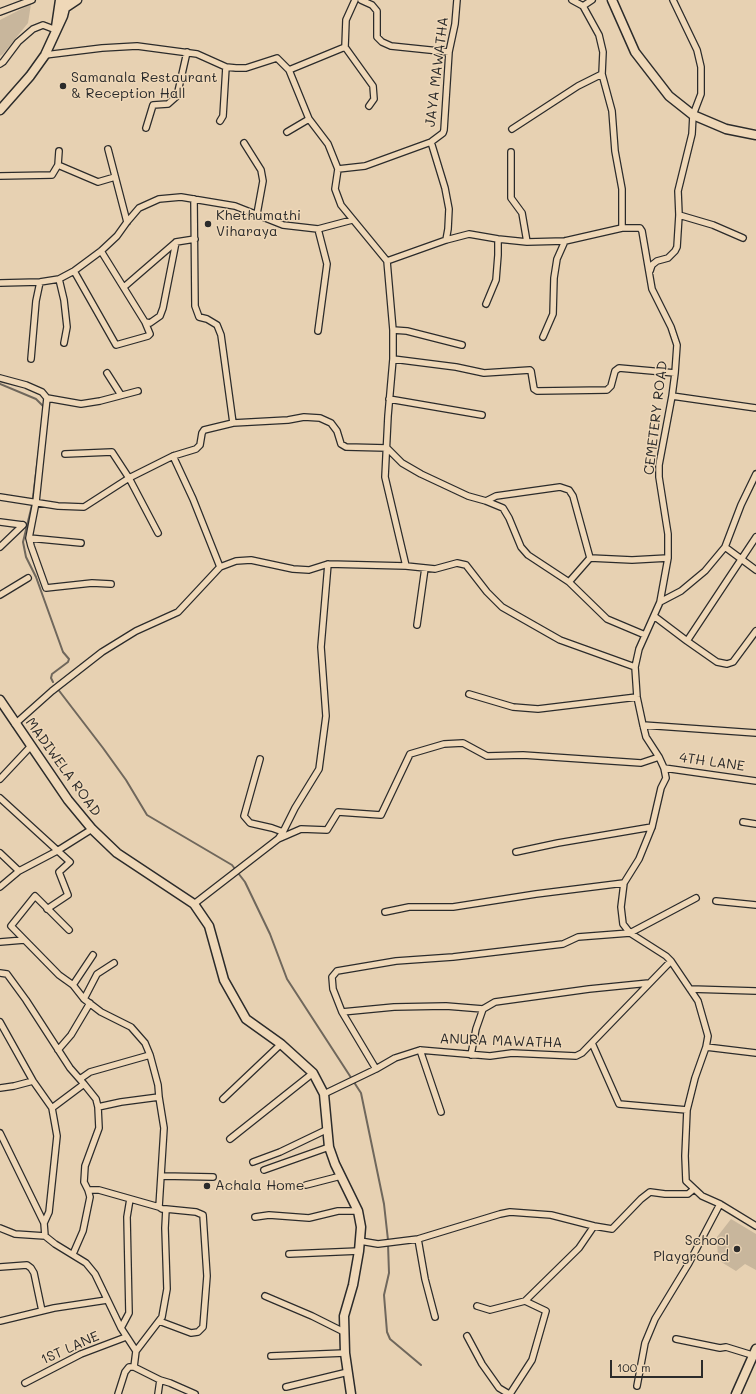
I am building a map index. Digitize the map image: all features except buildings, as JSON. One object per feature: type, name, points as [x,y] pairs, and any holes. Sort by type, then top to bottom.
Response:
[{"type":"main road","points":[[56,30],[60,0]]},
{"type":"main road","points":[[0,110],[30,76],[45,55],[63,16],[66,4],[78,0]]},
{"type":"main road","points":[[612,0],[635,52],[669,96],[693,115],[726,129],[756,135]]},
{"type":"main road","name":"MADIWELA ROAD","points":[[0,700],[68,800],[92,829],[117,853],[194,904],[209,926],[224,980],[246,1019],[281,1044],[313,1073],[324,1094],[330,1147],[340,1176],[358,1211],[361,1227],[359,1251],[353,1285],[344,1316],[345,1353],[351,1394]]},
{"type":"main road","points":[[736,1394],[754,1352]]},
{"type":"street","points":[[0,12],[32,0]]},
{"type":"street","points":[[355,0],[346,20],[345,47],[373,86],[374,99],[368,106]]},
{"type":"street","points":[[361,0],[372,5],[377,11],[377,37],[382,42],[391,46],[449,52]]},
{"type":"street","name":"JAYA MAWATHA","points":[[338,169],[364,166],[431,142],[443,133],[449,52],[455,24],[457,0]]},
{"type":"street","points":[[387,261],[446,240],[469,234],[527,242],[565,241],[622,228],[622,189],[615,151],[612,111],[602,74],[603,52],[599,35],[582,6],[572,0]]},
{"type":"street","points":[[582,6],[592,0]]},
{"type":"street","points":[[650,272],[652,264],[668,258],[675,251],[677,246],[678,191],[692,134],[693,115],[701,94],[701,67],[697,50],[672,0]]},
{"type":"street","points":[[0,64],[18,42],[33,28],[43,26],[56,30]]},
{"type":"street","points":[[45,55],[102,48],[138,46],[197,54],[226,67],[246,68],[277,58],[289,70],[309,118],[328,144],[338,169],[335,188],[341,205],[387,261],[393,330],[393,359],[389,399],[386,478],[406,566]]},
{"type":"street","points":[[289,70],[345,47]]},
{"type":"street","points":[[146,128],[153,105],[168,104],[177,96],[187,52]]},
{"type":"street","points":[[220,121],[223,116],[226,67]]},
{"type":"street","points":[[512,129],[578,86],[602,74]]},
{"type":"street","points":[[287,132],[309,118]]},
{"type":"street","name":"JAYA MAWATHA","points":[[431,142],[445,188],[449,209],[446,240]]},
{"type":"street","points":[[244,143],[261,170],[263,181],[257,214]]},
{"type":"street","points":[[108,149],[127,222]]},
{"type":"street","points":[[0,176],[52,175],[58,164],[59,151]]},
{"type":"street","points":[[511,152],[511,198],[522,213],[527,242]]},
{"type":"street","points":[[58,164],[98,182],[115,177]]},
{"type":"street","points":[[0,283],[40,282],[58,279],[74,271],[117,236],[139,208],[159,199],[181,197],[235,206],[283,225],[318,229],[352,220]]},
{"type":"street","points":[[194,199],[195,306],[198,317],[207,319],[217,325],[221,335],[233,423]]},
{"type":"street","points":[[678,215],[713,225],[743,238]]},
{"type":"street","name":"CEMETERY ROAD","points":[[622,228],[640,228],[642,231],[652,290],[671,327],[677,345],[672,396],[659,465],[659,477],[668,534],[668,558],[660,602],[639,649],[635,667],[637,697],[646,737],[664,768]]},
{"type":"street","points":[[318,229],[327,264],[318,331]]},
{"type":"street","points":[[124,287],[176,242],[195,239]]},
{"type":"street","points":[[486,304],[496,280],[498,239]]},
{"type":"street","points":[[543,337],[554,314],[554,278],[557,259],[565,241]]},
{"type":"street","points":[[145,322],[150,323],[160,316],[164,308],[176,242]]},
{"type":"street","points":[[74,271],[116,345],[148,336],[150,334],[145,322],[101,250]]},
{"type":"street","points":[[58,279],[64,300],[67,327],[64,343]]},
{"type":"street","points":[[31,359],[36,301],[40,282]]},
{"type":"street","points":[[393,330],[407,331],[462,345]]},
{"type":"street","points":[[393,359],[456,367],[484,373],[530,370],[534,389],[538,391],[607,390],[611,386],[615,371],[619,368],[675,373]]},
{"type":"street","points":[[107,373],[121,395]]},
{"type":"street","points":[[0,378],[26,385],[42,392],[47,398],[81,404],[100,401],[138,391]]},
{"type":"street","points":[[672,396],[756,408]]},
{"type":"street","points":[[47,398],[29,538],[46,588],[92,582],[111,584]]},
{"type":"street","points":[[389,399],[482,415]]},
{"type":"street","points":[[0,497],[58,506],[84,507],[129,478],[173,456],[196,448],[200,445],[204,430],[233,423],[288,420],[304,417],[320,418],[331,423],[337,431],[341,444],[346,447],[387,448],[402,463],[421,474],[468,496],[503,508],[510,518],[521,547],[528,555],[569,582],[607,619],[645,634]]},
{"type":"street","points":[[65,454],[112,452],[129,478],[158,533]]},
{"type":"street","points":[[173,456],[193,499],[220,567]]},
{"type":"street","points":[[660,602],[681,591],[705,571],[725,547],[741,505],[756,474]]},
{"type":"street","points":[[486,501],[496,496],[560,487],[569,490],[573,496],[590,558]]},
{"type":"street","points":[[0,522],[23,524],[0,548]]},
{"type":"street","points":[[687,641],[756,537]]},
{"type":"street","points":[[29,538],[81,543]]},
{"type":"street","points":[[725,547],[756,570]]},
{"type":"street","points":[[590,558],[632,560],[668,558]]},
{"type":"street","points":[[569,582],[590,558]]},
{"type":"street","points":[[15,724],[52,690],[102,652],[136,631],[178,612],[220,567],[236,561],[251,560],[293,569],[309,570],[328,564],[406,566],[436,569],[457,563],[466,565],[487,592],[502,607],[560,640],[635,667]]},
{"type":"street","points":[[278,839],[319,769],[326,716],[321,647],[328,564]]},
{"type":"street","points":[[418,625],[425,568]]},
{"type":"street","points":[[0,595],[28,578]]},
{"type":"street","points":[[654,616],[717,662],[727,664],[733,662],[755,635]]},
{"type":"street","points":[[469,694],[513,707],[538,709],[637,697]]},
{"type":"street","points":[[643,725],[756,733]]},
{"type":"street","points":[[194,904],[278,839],[301,829],[327,830],[338,812],[381,815],[410,754],[444,744],[463,744],[487,756],[523,755],[641,763],[659,757]]},
{"type":"street","points":[[0,780],[31,746]]},
{"type":"street","points":[[260,759],[244,816],[250,823],[283,832]]},
{"type":"street","points":[[664,768],[666,778],[661,788],[652,827],[639,859],[624,883],[621,907],[623,924],[630,933],[666,956],[670,961],[698,1001],[708,1036],[687,1110],[685,1156],[686,1181],[702,1196],[720,1204],[756,1226]]},
{"type":"street","name":"4TH LANE","points":[[664,768],[756,781]]},
{"type":"street","points":[[0,798],[56,851],[70,862],[59,872],[68,896],[47,909]]},
{"type":"street","points":[[743,822],[756,824]]},
{"type":"street","points":[[516,852],[558,843],[652,827]]},
{"type":"street","points":[[0,887],[19,871],[92,829]]},
{"type":"street","points":[[0,853],[19,871]]},
{"type":"street","points":[[385,912],[409,907],[453,907],[536,894],[624,883]]},
{"type":"street","points":[[69,930],[35,896],[11,926],[59,975],[73,985],[87,1001],[102,1012],[131,1027],[145,1043],[150,1055],[158,1085],[164,1128],[159,1207]]},
{"type":"street","points":[[376,1069],[342,1012],[333,989],[332,977],[337,971],[396,960],[453,957],[563,944],[578,937],[630,933],[696,898]]},
{"type":"street","points":[[716,901],[756,905]]},
{"type":"street","points":[[0,942],[24,940]]},
{"type":"street","points":[[73,985],[93,955]]},
{"type":"street","name":"ANURA MAWATHA","points":[[324,1094],[376,1069],[395,1058],[420,1050],[490,1056],[512,1054],[576,1056],[582,1053],[592,1043],[670,961]]},
{"type":"street","points":[[58,1050],[71,1035],[87,1001],[97,974],[114,962]]},
{"type":"street","points":[[0,973],[7,974],[26,1000],[70,1068],[96,1099],[99,1128],[85,1166],[84,1182],[90,1197],[82,1231],[73,1254]]},
{"type":"street","points":[[342,1012],[394,1007],[446,1006],[482,1009],[495,1002],[589,989],[649,983]]},
{"type":"street","points":[[690,990],[756,991]]},
{"type":"street","points":[[471,1055],[482,1009]]},
{"type":"street","points":[[0,1022],[33,1081],[52,1108],[57,1136],[49,1212],[44,1223]]},
{"type":"street","points":[[592,1043],[619,1104],[687,1110]]},
{"type":"street","points":[[223,1099],[281,1044]]},
{"type":"street","points":[[706,1047],[756,1054]]},
{"type":"street","points":[[420,1050],[440,1112]]},
{"type":"street","points":[[52,1108],[90,1072],[150,1055]]},
{"type":"street","points":[[230,1140],[313,1073]]},
{"type":"street","points":[[0,1088],[33,1081]]},
{"type":"street","points":[[98,1107],[121,1102],[159,1097]]},
{"type":"street","points":[[253,1162],[280,1152],[328,1129]]},
{"type":"street","points":[[0,1133],[44,1223],[45,1236]]},
{"type":"street","points":[[264,1170],[330,1147]]},
{"type":"street","points":[[162,1176],[212,1177]]},
{"type":"street","points":[[306,1185],[340,1176]]},
{"type":"street","points":[[360,1241],[378,1244],[418,1239],[510,1212],[552,1215],[612,1229],[641,1199],[650,1192],[688,1194],[694,1189]]},
{"type":"street","points":[[88,1190],[99,1190],[159,1207],[162,1210],[166,1209],[196,1212],[203,1215],[207,1276],[203,1326],[198,1332],[191,1333],[159,1321]]},
{"type":"street","points":[[121,1328],[129,1313],[127,1217],[130,1199]]},
{"type":"street","points":[[637,1386],[645,1343],[655,1319],[689,1263],[720,1204]]},
{"type":"street","points":[[134,1367],[136,1350],[162,1316],[166,1289],[166,1209]]},
{"type":"street","points":[[255,1217],[269,1215],[309,1218],[338,1212],[358,1211]]},
{"type":"street","points":[[477,1306],[490,1310],[525,1301],[579,1248],[594,1226]]},
{"type":"street","points":[[0,1228],[16,1234],[45,1236],[55,1244],[86,1262],[95,1274],[126,1337],[136,1350]]},
{"type":"street","points":[[418,1239],[425,1279],[435,1317]]},
{"type":"street","points":[[289,1254],[359,1251]]},
{"type":"street","points":[[0,1267],[28,1265],[31,1268],[34,1273],[42,1311]]},
{"type":"street","points":[[265,1296],[312,1316],[344,1332]]},
{"type":"street","points":[[0,1321],[54,1308],[107,1300]]},
{"type":"street","points":[[467,1336],[482,1364],[499,1388],[510,1394],[532,1360],[546,1311],[525,1301]]},
{"type":"street","name":"1ST LANE","points":[[25,1383],[81,1354],[126,1337]]},
{"type":"street","points":[[676,1339],[720,1348],[726,1347],[754,1352]]},
{"type":"street","points":[[271,1356],[345,1353]]},
{"type":"street","points":[[118,1394],[125,1372],[129,1367],[134,1367],[160,1380],[195,1394]]},
{"type":"street","points":[[286,1387],[348,1372]]},
{"type":"street","points":[[158,1394],[160,1380]]},
{"type":"shaded area","points":[[31,4],[28,23],[0,56],[0,20]]},
{"type":"shaded area","name":"School Playground","points":[[731,1219],[756,1234],[756,1270],[745,1264],[736,1271],[718,1260],[717,1237]]},
{"type":"waterway","points":[[0,384],[36,399],[44,407]]},
{"type":"waterway","points":[[39,449],[32,505],[23,542],[26,557],[36,577],[63,652],[69,659],[68,662],[52,674],[51,678],[53,682]]},
{"type":"waterway","points":[[57,688],[126,780],[147,815],[232,865],[245,882],[270,934],[287,979],[361,1093],[384,1204],[388,1240]]},
{"type":"waterway","points":[[388,1244],[389,1273],[384,1295],[387,1332],[390,1339],[421,1365]]},
{"type":"place","name":"Samanala Restaurant & Reception Hall","points":[[63,86]]},
{"type":"place","name":"Khethumathi Viharaya","points":[[208,224]]},
{"type":"place","name":"Achala Home","points":[[207,1186]]},
{"type":"place","name":"School Playground","points":[[737,1249]]}]
